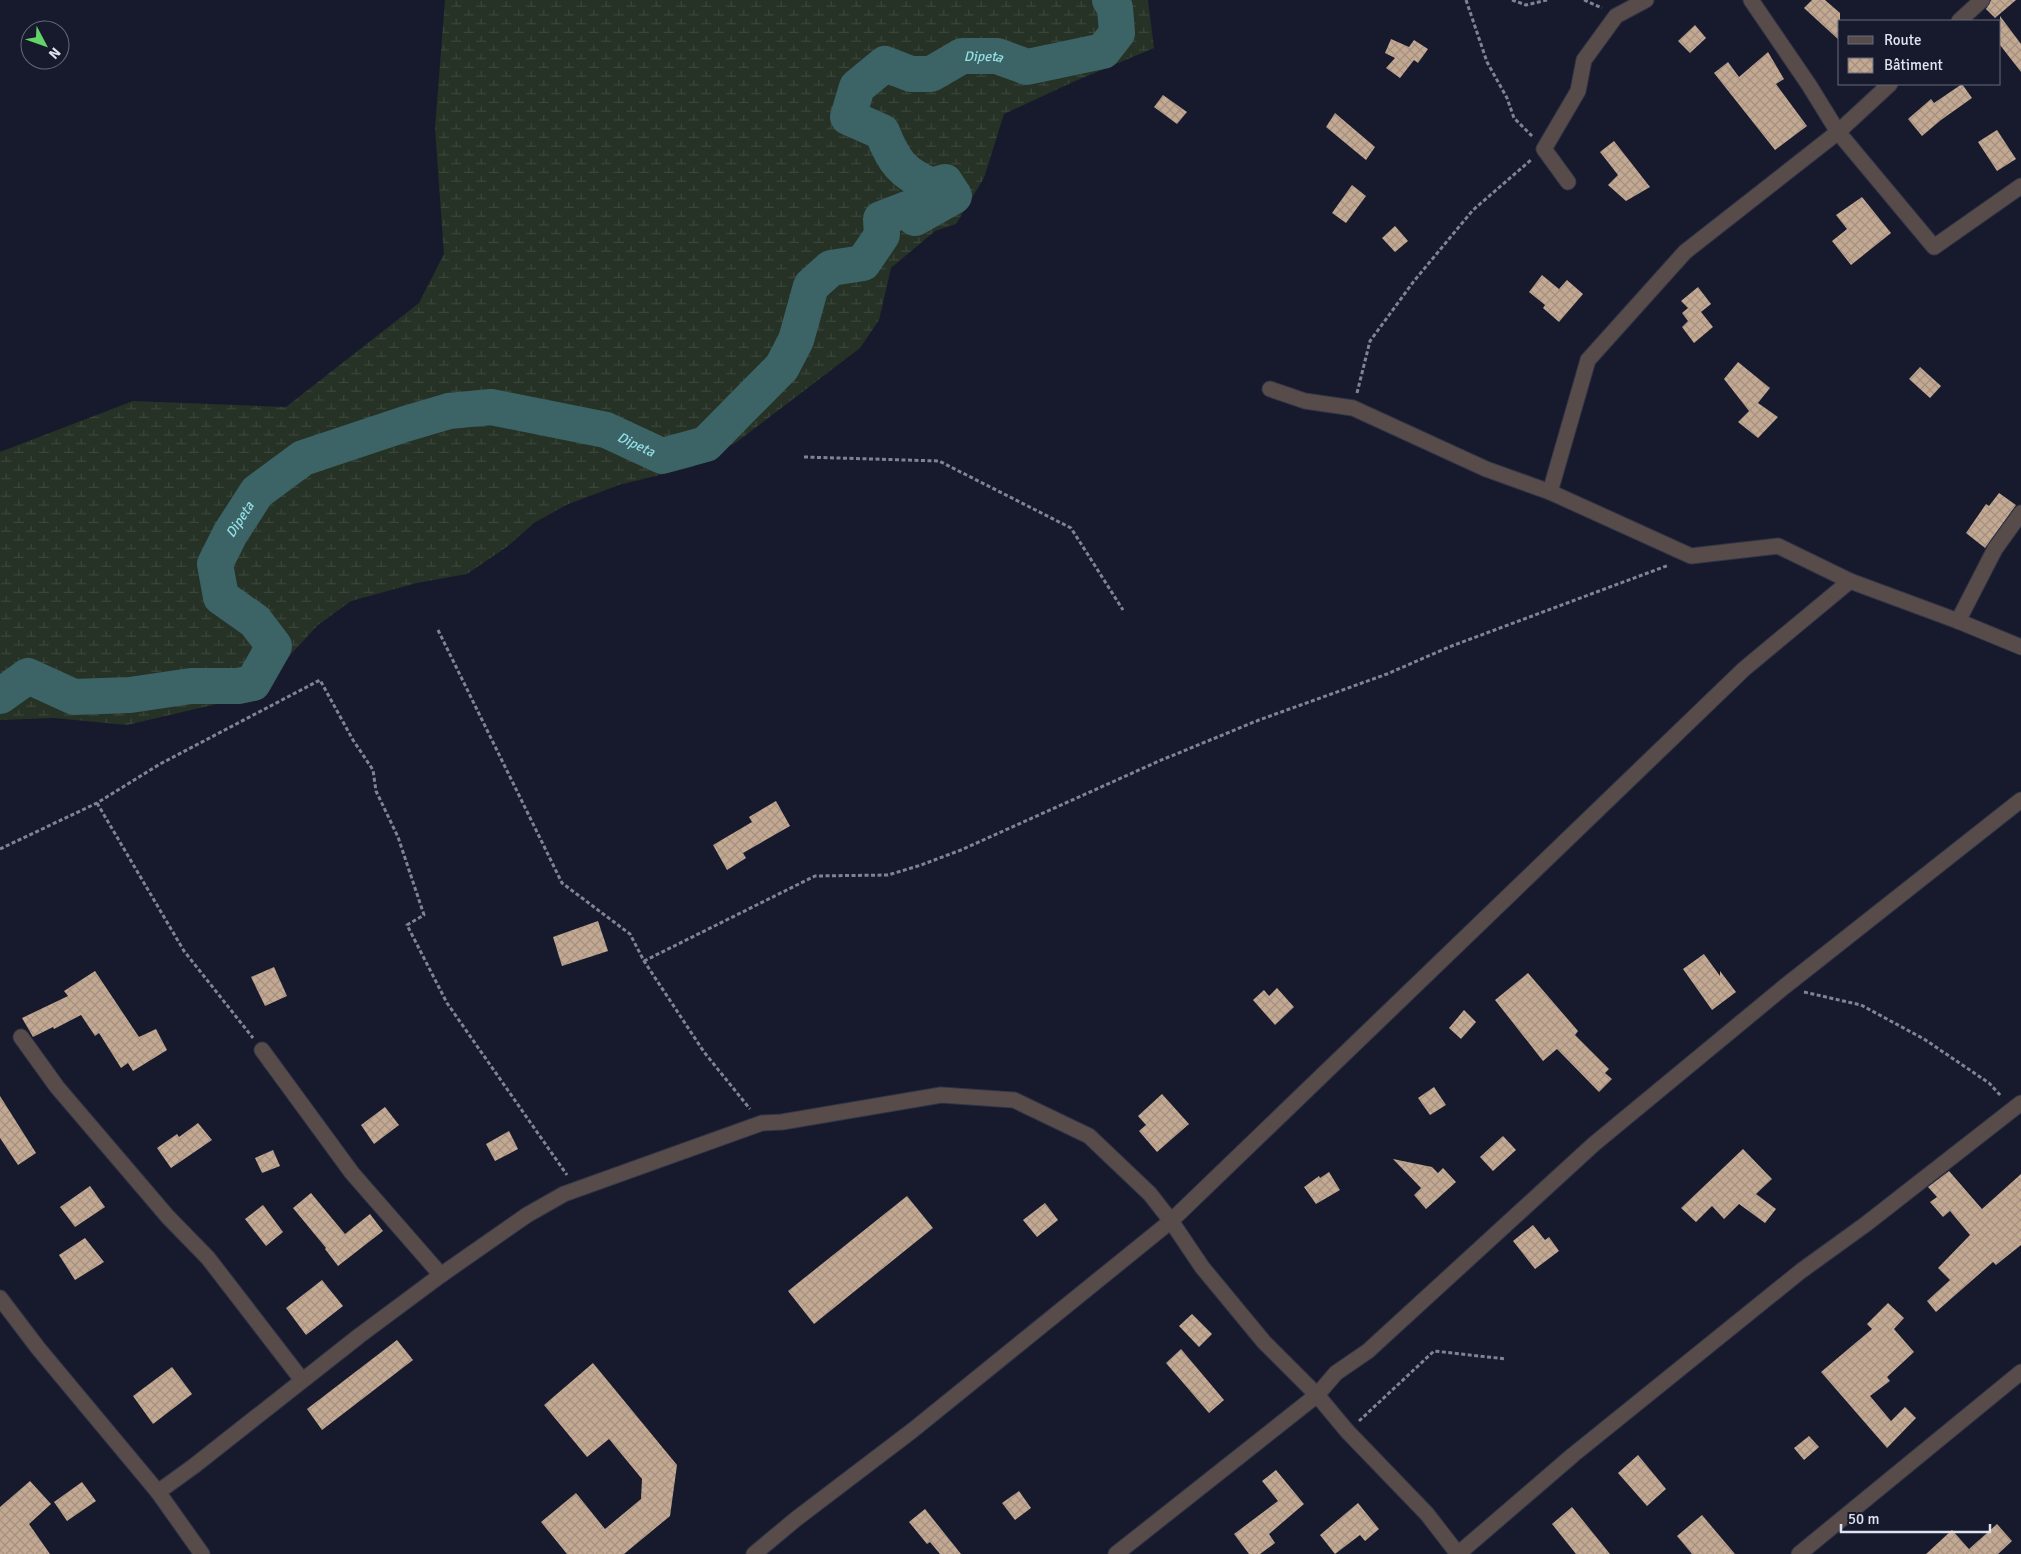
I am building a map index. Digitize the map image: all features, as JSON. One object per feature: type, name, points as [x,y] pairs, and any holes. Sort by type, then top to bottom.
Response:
[{"type":"street","points":[[1568,182],[1544,148],[1578,91],[1584,60],[1616,16],[1646,0]]},
{"type":"street","points":[[1751,0],[1809,85],[1838,132],[1934,247],[2021,186]]},
{"type":"street","points":[[1960,20],[1982,0]]},
{"type":"street","points":[[1550,492],[1588,360],[1685,252],[1838,132],[1889,85]]},
{"type":"street","points":[[1270,389],[1305,401],[1353,408],[1486,469],[1550,492],[1690,556],[1778,546],[1850,581],[1958,621],[2021,647]]},
{"type":"street","points":[[1958,621],[1995,549],[2021,513]]},
{"type":"street","points":[[754,1554],[796,1519],[913,1430],[1171,1221],[1744,669],[1850,581]]},
{"type":"street","points":[[1116,1554],[1317,1395],[1336,1372],[1368,1351],[1594,1144],[1784,988],[2021,800]]},
{"type":"street","points":[[22,1037],[57,1087],[168,1217],[208,1258],[302,1380]]},
{"type":"street","points":[[262,1050],[352,1173],[441,1275]]},
{"type":"street","points":[[158,1492],[441,1275],[527,1215],[564,1194],[762,1123],[782,1122],[942,1095],[1014,1100],[1089,1136],[1150,1194],[1202,1267],[1264,1342],[1317,1395],[1347,1431],[1427,1514],[1458,1554],[1573,1455],[1801,1271],[1866,1224],[2017,1106]]},
{"type":"street","points":[[0,1298],[38,1348],[158,1492],[202,1554]]},
{"type":"street","points":[[1799,1554],[2021,1372]]},
{"type":"path","points":[[1353,408],[1370,341],[1375,334],[1414,281],[1473,210],[1544,148],[1514,118],[1507,98],[1487,62],[1466,0]]},
{"type":"path","points":[[1512,0],[1526,6],[1547,0]]},
{"type":"path","points":[[804,457],[939,461],[1070,528],[1123,610]]},
{"type":"path","points":[[644,961],[815,876],[888,875],[921,866],[961,850],[1159,761],[1259,720],[1387,674],[1450,647],[1690,556]]},
{"type":"path","points":[[438,630],[562,882],[630,934],[644,961],[704,1052],[762,1123]]},
{"type":"path","points":[[0,849],[97,802],[160,764],[320,680],[353,740],[373,770],[376,791],[398,837],[424,915],[407,925],[447,1003],[578,1190]]},
{"type":"path","points":[[97,802],[184,951],[262,1050]]},
{"type":"path","points":[[1784,988],[1861,1005],[1924,1038],[1989,1083],[2017,1106]]},
{"type":"path","points":[[1347,1431],[1391,1393],[1434,1351],[1506,1359]]},
{"type":"green space","points":[[445,0],[1148,0],[1154,48],[1073,82],[1004,114],[984,178],[956,224],[935,231],[891,268],[879,320],[860,348],[738,441],[692,467],[619,485],[566,505],[534,523],[508,546],[467,574],[417,583],[351,601],[318,625],[291,654],[263,693],[127,725],[54,718],[0,720],[0,452],[133,401],[286,407],[419,303],[444,254],[435,128]]},
{"type":"building","points":[[1812,0],[1825,0],[1840,13],[1838,39],[1804,8]]},
{"type":"building","points":[[1991,0],[2016,0],[1995,18],[1986,9]]},
{"type":"building","points":[[2000,16],[2021,44],[2021,72],[2001,46]]},
{"type":"building","points":[[1695,25],[1706,38],[1690,53],[1678,41]]},
{"type":"building","points":[[1391,39],[1409,47],[1414,40],[1428,49],[1418,63],[1414,60],[1400,78],[1386,68],[1395,58],[1385,53]]},
{"type":"building","points":[[1768,52],[1784,79],[1776,84],[1807,126],[1775,150],[1714,73],[1728,62],[1739,77]]},
{"type":"building","points":[[1961,85],[1963,85],[1972,98],[1922,136],[1908,119],[1931,99],[1934,103]]},
{"type":"building","points":[[1163,95],[1187,112],[1177,124],[1154,107]]},
{"type":"building","points":[[1335,113],[1375,147],[1366,160],[1326,127]]},
{"type":"building","points":[[1997,130],[2016,159],[1997,171],[1978,142]]},
{"type":"building","points":[[1614,141],[1650,187],[1626,201],[1608,185],[1618,175],[1600,152]]},
{"type":"building","points":[[1352,185],[1366,196],[1346,223],[1332,213]]},
{"type":"building","points":[[1862,197],[1891,233],[1851,265],[1832,241],[1847,229],[1836,215]]},
{"type":"building","points":[[1395,226],[1408,241],[1395,252],[1382,238]]},
{"type":"building","points":[[1542,275],[1559,289],[1567,280],[1583,294],[1559,322],[1543,308],[1545,305],[1529,292]]},
{"type":"building","points":[[1698,287],[1711,304],[1701,312],[1713,327],[1694,343],[1682,327],[1688,321],[1682,313],[1688,308],[1681,301]]},
{"type":"building","points":[[1738,362],[1770,388],[1758,403],[1778,417],[1758,438],[1738,422],[1749,411],[1724,379]]},
{"type":"building","points":[[1920,367],[1941,386],[1930,398],[1909,379]]},
{"type":"building","points":[[1999,493],[2016,505],[1985,548],[1966,533],[1986,504],[1989,506]]},
{"type":"building","points":[[776,801],[790,826],[743,853],[746,858],[727,870],[713,845],[752,822],[749,817]]},
{"type":"building","points":[[598,921],[608,951],[562,966],[553,937]]},
{"type":"building","points":[[1704,954],[1720,976],[1720,971],[1736,992],[1712,1010],[1683,969]]},
{"type":"building","points":[[274,967],[287,996],[265,1006],[251,977]]},
{"type":"building","points":[[95,971],[139,1037],[156,1029],[167,1050],[133,1071],[128,1063],[121,1068],[99,1033],[95,1036],[81,1015],[33,1037],[22,1018],[68,996],[64,991]]},
{"type":"building","points":[[1528,973],[1578,1031],[1575,1035],[1609,1069],[1605,1073],[1612,1079],[1599,1092],[1557,1049],[1543,1061],[1495,1000]]},
{"type":"building","points":[[1277,988],[1294,1007],[1275,1025],[1253,1000],[1264,990],[1269,996]]},
{"type":"building","points":[[1464,1010],[1476,1022],[1461,1039],[1449,1028]]},
{"type":"building","points":[[1434,1087],[1446,1105],[1430,1115],[1418,1098]]},
{"type":"building","points":[[1162,1094],[1189,1124],[1157,1152],[1139,1131],[1146,1125],[1138,1116]]},
{"type":"building","points":[[0,1096],[36,1153],[18,1165],[0,1138]]},
{"type":"building","points":[[385,1107],[399,1125],[374,1144],[361,1125]]},
{"type":"building","points":[[198,1123],[212,1140],[171,1168],[157,1148],[177,1134],[179,1137]]},
{"type":"building","points":[[509,1131],[518,1149],[495,1161],[486,1144]]},
{"type":"building","points":[[1503,1136],[1516,1150],[1493,1171],[1480,1157]]},
{"type":"building","points":[[1743,1149],[1772,1179],[1756,1194],[1776,1209],[1765,1223],[1739,1204],[1724,1219],[1712,1206],[1696,1222],[1681,1208]]},
{"type":"building","points":[[273,1150],[280,1166],[262,1173],[255,1158]]},
{"type":"building","points":[[1393,1159],[1432,1167],[1438,1173],[1443,1168],[1456,1182],[1426,1209],[1414,1195],[1421,1188]]},
{"type":"building","points":[[1949,1171],[1982,1209],[2021,1174],[2021,1245],[1996,1265],[1993,1262],[1936,1312],[1927,1301],[1950,1280],[1938,1268],[1970,1235],[1950,1211],[1943,1217],[1930,1202],[1937,1197],[1928,1187]]},
{"type":"building","points":[[1329,1172],[1340,1190],[1316,1204],[1304,1187],[1319,1176],[1320,1178]]},
{"type":"building","points":[[90,1186],[105,1207],[75,1227],[60,1207]]},
{"type":"building","points":[[311,1193],[345,1234],[370,1214],[383,1231],[338,1266],[326,1248],[293,1208]]},
{"type":"building","points":[[907,1196],[933,1228],[814,1324],[788,1291]]},
{"type":"building","points":[[1045,1203],[1058,1220],[1037,1237],[1023,1220]]},
{"type":"building","points":[[263,1205],[283,1232],[266,1246],[245,1219]]},
{"type":"building","points":[[1533,1225],[1545,1240],[1549,1237],[1559,1251],[1535,1269],[1513,1241]]},
{"type":"building","points":[[85,1238],[104,1262],[75,1280],[59,1255]]},
{"type":"building","points":[[322,1280],[343,1306],[306,1335],[286,1308]]},
{"type":"building","points":[[1888,1303],[1904,1318],[1894,1329],[1914,1352],[1887,1377],[1890,1381],[1870,1396],[1891,1421],[1905,1407],[1916,1418],[1887,1448],[1821,1372],[1872,1329],[1867,1324]]},
{"type":"building","points":[[1192,1314],[1212,1334],[1199,1347],[1179,1326]]},
{"type":"building","points":[[397,1340],[413,1360],[322,1430],[307,1409]]},
{"type":"building","points":[[1181,1349],[1224,1400],[1209,1413],[1166,1363]]},
{"type":"building","points":[[593,1363],[677,1465],[670,1516],[624,1554],[567,1554],[541,1522],[576,1493],[605,1529],[641,1499],[642,1479],[609,1439],[587,1457],[544,1405]]},
{"type":"building","points":[[172,1367],[192,1394],[153,1424],[133,1396]]},
{"type":"building","points":[[1809,1436],[1819,1447],[1804,1460],[1794,1448]]},
{"type":"building","points":[[1638,1455],[1666,1489],[1647,1506],[1618,1473]]},
{"type":"building","points":[[1276,1470],[1304,1504],[1269,1534],[1275,1543],[1260,1554],[1249,1554],[1234,1534],[1278,1501],[1262,1481]]},
{"type":"building","points":[[30,1481],[51,1504],[29,1524],[50,1554],[0,1554],[0,1507]]},
{"type":"building","points":[[82,1482],[96,1501],[67,1521],[54,1502]]},
{"type":"building","points":[[1019,1491],[1031,1508],[1015,1520],[1002,1503]]},
{"type":"building","points":[[1358,1503],[1379,1529],[1365,1541],[1360,1535],[1335,1554],[1320,1535]]},
{"type":"building","points":[[1572,1507],[1610,1554],[1576,1554],[1552,1524]]},
{"type":"building","points":[[925,1509],[961,1554],[940,1554],[930,1542],[927,1544],[909,1522]]},
{"type":"building","points":[[1702,1515],[1735,1554],[1692,1554],[1677,1536]]},
{"type":"building","points":[[1997,1524],[2012,1541],[1998,1554],[1926,1554],[1952,1530],[1969,1549]]},
{"type":"waterway","name":"Dipeta","points":[[0,696],[28,676],[74,697],[130,695],[191,686],[238,686],[253,683],[274,646],[255,621],[221,597],[215,564],[230,534],[257,492],[303,458],[449,411],[491,407],[606,430],[662,456],[706,444],[782,367],[796,340],[811,286],[831,268],[863,263],[882,235],[881,219],[907,209],[915,218],[954,196],[945,182],[932,186],[906,171],[895,159],[882,132],[848,117],[857,87],[885,64],[911,74],[931,74],[962,56],[997,56],[1027,67],[1103,51],[1117,33],[1115,8],[1110,0]]}]
